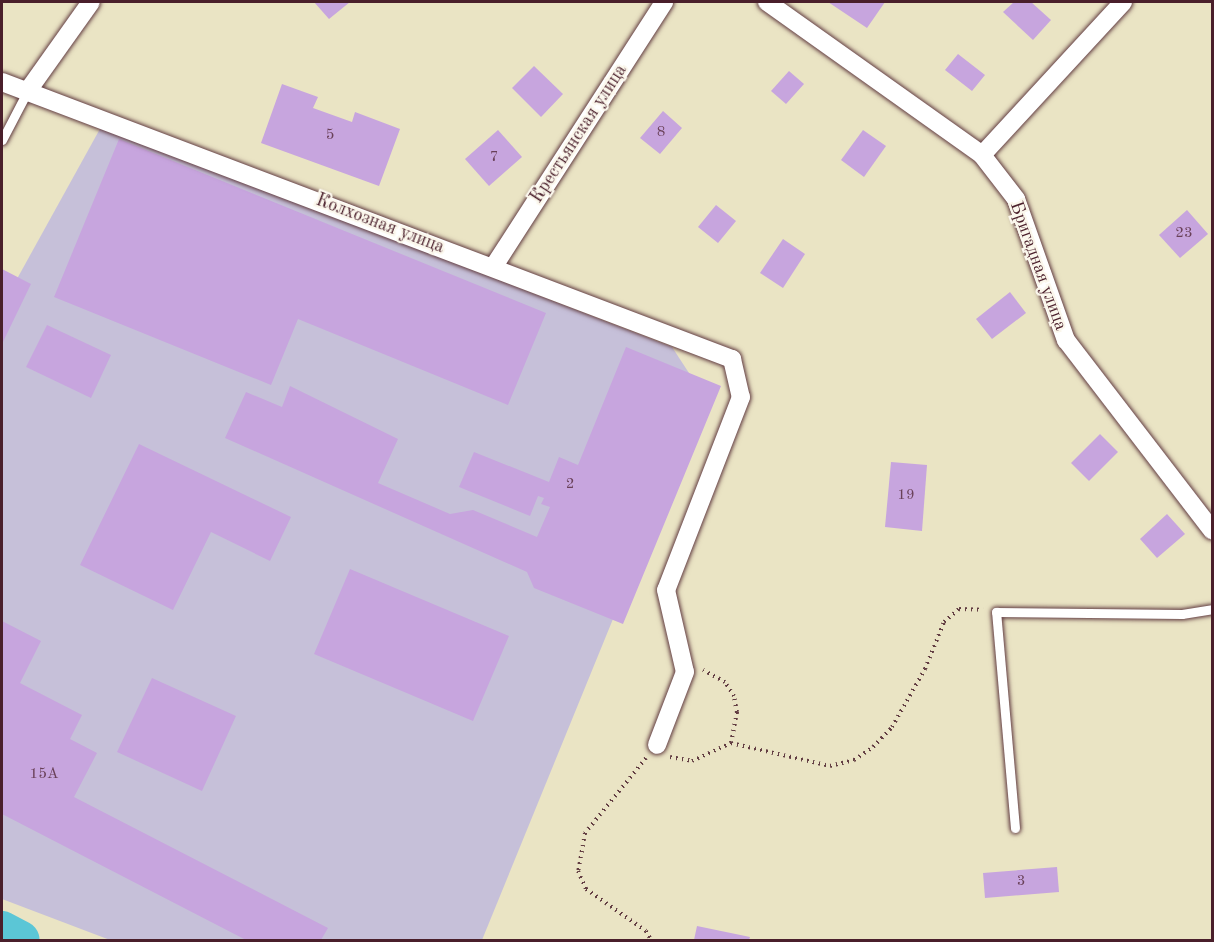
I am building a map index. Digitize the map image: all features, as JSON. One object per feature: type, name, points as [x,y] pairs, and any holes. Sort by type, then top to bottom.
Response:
[{"type":"street","points":[[27,92],[92,2]]},
{"type":"street","name":"Крестьянская улица","points":[[494,267],[664,2]]},
{"type":"street","name":"Бригадная улица","points":[[766,2],[982,155],[1016,199],[1066,340],[1212,530]]},
{"type":"street","points":[[982,155],[1123,2]]},
{"type":"street","name":"Колхозная улица","points":[[2,82],[732,359],[741,397],[666,590],[685,672]]},
{"type":"street","points":[[657,745],[685,672]]},
{"type":"lane","points":[[2,140],[27,92]]},
{"type":"lane","points":[[1015,828],[996,612],[1182,614],[1212,609]]},
{"type":"path","points":[[651,940],[646,931],[586,889],[578,871],[585,833],[657,745],[672,759],[692,761],[731,743],[830,766],[854,760],[873,747],[892,727],[925,669],[944,622],[959,609],[996,612]]},
{"type":"path","points":[[685,672],[698,669],[725,682],[737,712],[731,743]]},
{"type":"shaded area","points":[[101,127],[672,347],[704,396],[482,940],[110,940],[2,899],[2,306]]},
{"type":"building","points":[[314,2],[350,2],[329,19]]},
{"type":"building","points":[[828,2],[885,2],[867,28]]},
{"type":"building","points":[[1014,2],[1031,2],[1051,20],[1033,40],[1003,12]]},
{"type":"building","points":[[958,54],[985,75],[972,91],[945,70]]},
{"type":"building","points":[[534,66],[563,94],[541,117],[512,88]]},
{"type":"building","points":[[789,71],[804,84],[786,104],[771,91]]},
{"type":"building","points":[[282,84],[318,97],[313,108],[352,122],[355,112],[400,129],[379,186],[261,143]]},
{"type":"building","points":[[663,111],[682,128],[660,154],[640,138]]},
{"type":"building","points":[[498,130],[522,157],[489,186],[465,159]]},
{"type":"building","points":[[863,130],[886,146],[864,177],[841,160]]},
{"type":"building","points":[[119,139],[546,313],[508,405],[298,319],[271,385],[54,297]]},
{"type":"building","points":[[716,205],[736,221],[718,243],[698,227]]},
{"type":"building","points":[[1187,210],[1208,234],[1180,258],[1159,235]]},
{"type":"building","points":[[783,239],[805,254],[783,288],[760,273]]},
{"type":"building","points":[[2,269],[31,284],[2,344]]},
{"type":"building","points":[[1010,292],[1026,313],[992,339],[976,319]]},
{"type":"building","points":[[47,325],[111,355],[91,398],[26,367]]},
{"type":"building","points":[[626,347],[721,386],[623,624],[534,588],[527,572],[225,438],[246,392],[282,407],[290,386],[398,439],[378,483],[450,514],[473,510],[537,537],[550,507],[541,504],[544,498],[538,496],[530,516],[459,487],[474,452],[549,482],[559,457],[578,465]]},
{"type":"building","points":[[1100,434],[1118,452],[1089,481],[1071,463]]},
{"type":"building","points":[[139,444],[291,517],[270,561],[211,532],[173,610],[80,565]]},
{"type":"building","points":[[891,462],[927,465],[922,531],[885,527]]},
{"type":"building","points":[[1167,514],[1185,534],[1157,558],[1140,539]]},
{"type":"building","points":[[350,569],[509,636],[473,721],[314,654]]},
{"type":"building","points":[[2,621],[41,641],[20,683],[82,715],[70,739],[97,753],[74,797],[328,928],[321,940],[246,940],[2,814]]},
{"type":"building","points":[[152,678],[236,716],[202,791],[117,752]]},
{"type":"building","points":[[1057,867],[1059,892],[985,898],[983,873]]},
{"type":"building","points":[[697,926],[750,937],[749,940],[694,940]]},
{"type":"waterway","points":[[2,930],[21,940]]}]
